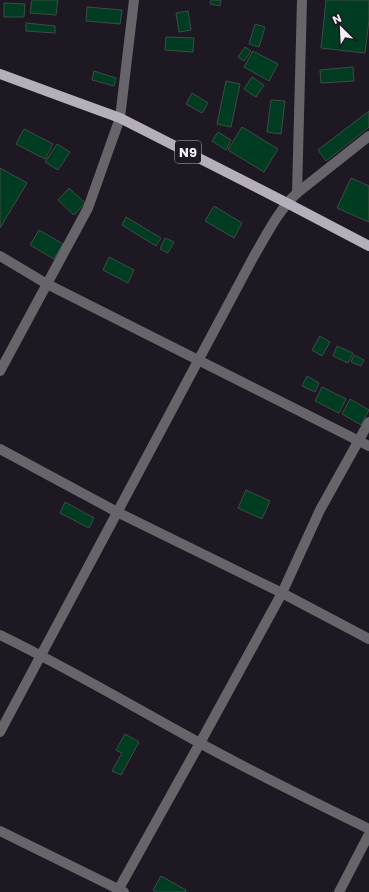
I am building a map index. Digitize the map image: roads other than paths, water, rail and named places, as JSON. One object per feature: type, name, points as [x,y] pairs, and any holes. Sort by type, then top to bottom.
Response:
[{"type":"main road","name":"N9","points":[[0,74],[120,118],[369,246]]},
{"type":"street","points":[[0,371],[88,208],[120,118],[134,0]]},
{"type":"street","points":[[297,193],[302,0]]},
{"type":"street","points":[[0,732],[254,256],[274,222],[287,203],[297,193],[369,136]]},
{"type":"street","points":[[0,256],[47,284],[369,446]]},
{"type":"street","points":[[0,831],[119,891],[282,593],[320,510],[369,422]]},
{"type":"street","points":[[0,449],[117,512],[282,593],[369,639]]},
{"type":"street","points":[[0,635],[41,655],[281,786],[369,829]]},
{"type":"street","points":[[339,892],[369,834]]}]
